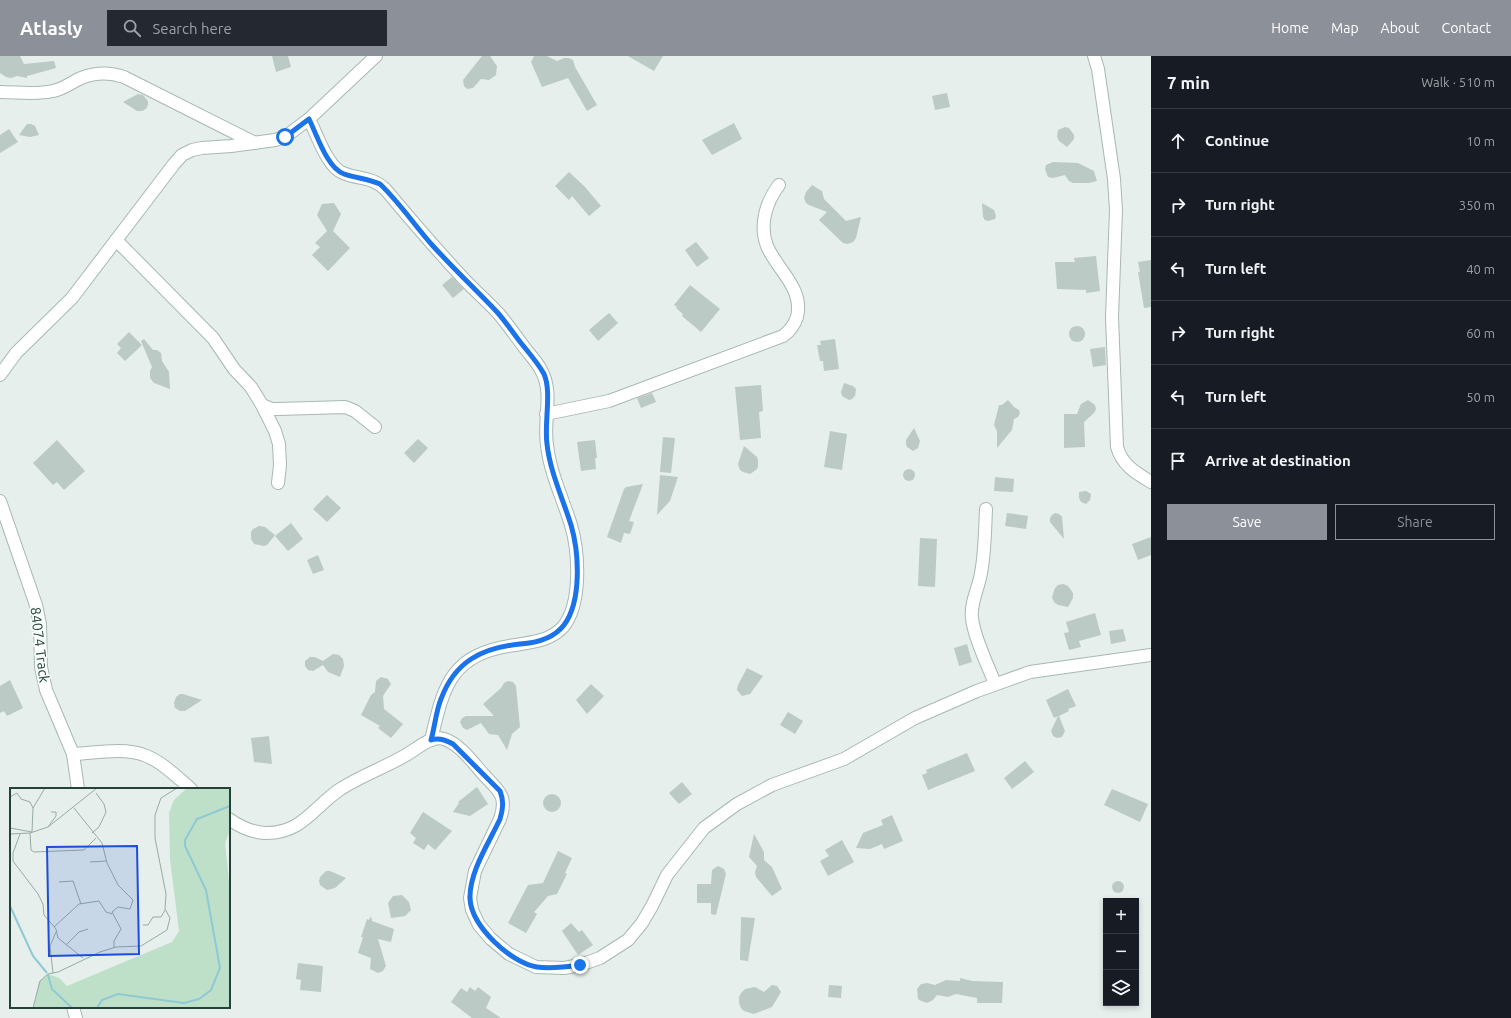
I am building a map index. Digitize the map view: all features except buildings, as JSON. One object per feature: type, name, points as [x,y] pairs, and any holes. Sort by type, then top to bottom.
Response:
[{"type":"street","points":[[0,375],[16,353],[72,298],[182,155],[192,150],[202,148],[255,143],[285,137],[309,119],[376,56]]},
{"type":"street","points":[[1094,56],[1098,69],[1114,179],[1116,210],[1112,317],[1117,448],[1123,461],[1134,471],[1151,482]]},
{"type":"street","points":[[0,92],[49,92],[90,75],[107,73],[116,74],[255,143]]},
{"type":"street","points":[[309,119],[328,159],[334,168],[345,174],[380,184],[463,278],[498,313],[540,368],[548,390],[546,414],[547,445],[553,473],[573,534],[577,582],[573,606],[563,626],[546,638],[534,643],[484,651],[473,657],[458,670],[448,683],[441,700],[431,740]]},
{"type":"street","points":[[546,414],[609,401],[783,336],[790,331],[795,322],[798,311],[797,296],[794,287],[772,256],[764,232],[766,208],[778,185]]},
{"type":"street","points":[[116,240],[213,338],[234,368],[251,387],[262,404],[275,431],[279,444],[280,465],[278,484]]},
{"type":"street","points":[[262,404],[272,409],[345,407],[354,411],[375,427]]},
{"type":"street","name":"84074 Track","points":[[0,501],[36,605],[40,624],[41,667],[46,690],[73,754],[78,788]]},
{"type":"street","points":[[986,509],[984,555],[981,575],[972,606],[972,617],[995,684]]},
{"type":"street","points":[[230,820],[249,830],[272,833],[283,832],[293,828],[338,791],[354,781],[404,756],[431,740],[436,738],[443,739],[453,744],[500,791],[503,801],[503,810],[500,819],[475,871],[470,898],[472,910],[479,925],[491,939],[509,954],[526,963],[536,967],[564,968],[580,965],[600,958],[628,940],[642,923],[667,875],[704,828],[737,804],[772,785],[844,759],[915,718],[995,684],[1030,672],[1151,655]]},
{"type":"street","points":[[73,754],[128,751],[144,755],[164,766],[190,788]]},
{"type":"street","points":[[73,1008],[76,1018]]},
{"type":"route","points":[[285,137],[309,119],[328,159],[334,168],[345,174],[380,184],[463,278],[498,313],[540,368],[546,379],[548,385],[546,420],[547,445],[553,473],[573,534],[577,582],[573,606],[563,626],[558,631],[546,638],[534,643],[484,651],[473,657],[458,670],[448,683],[441,700],[431,740],[436,738],[443,739],[453,744],[500,791],[502,796],[503,810],[475,871],[470,898],[472,910],[479,925],[491,939],[509,954],[536,967],[564,968],[580,965]]}]
